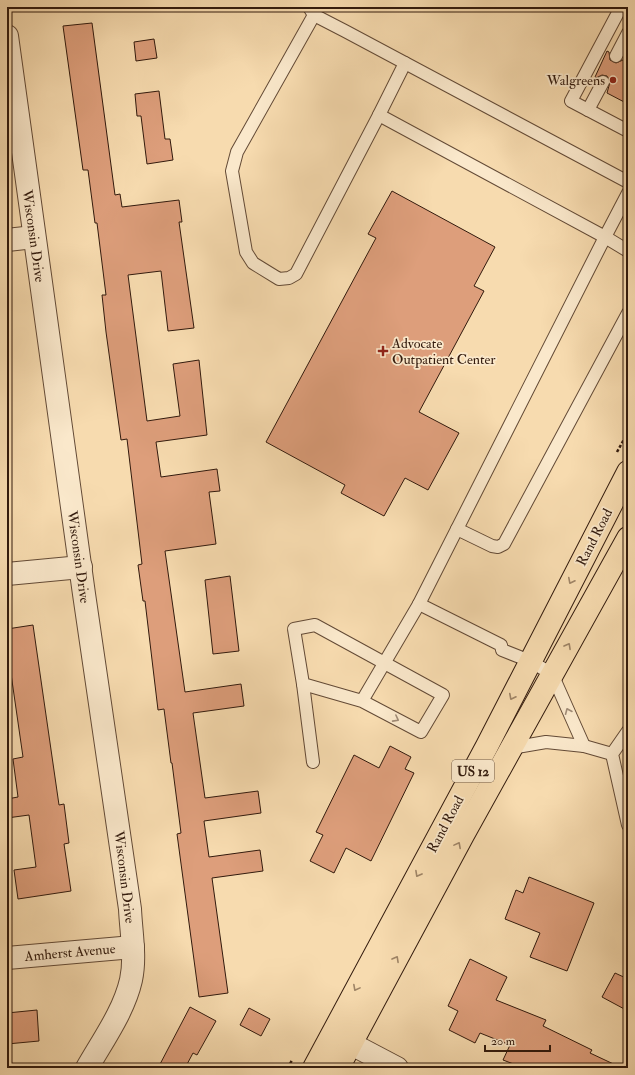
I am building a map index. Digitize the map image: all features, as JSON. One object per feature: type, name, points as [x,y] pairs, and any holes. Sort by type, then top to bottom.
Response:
[{"type":"main road","name":"Rand Road","points":[[314,1068],[434,845],[628,472]]},
{"type":"main road","name":"Rand Road","points":[[338,1068],[511,748],[628,538]]},
{"type":"street","name":"Wisconsin Drive","points":[[7,36],[80,566],[130,909],[133,947],[131,979],[125,997],[88,1068]]},
{"type":"street","points":[[7,240],[34,237]]},
{"type":"street","points":[[7,574],[80,566]]},
{"type":"street","name":"Amherst Avenue","points":[[7,958],[133,947]]},
{"type":"street","points":[[359,1048],[397,1068]]},
{"type":"lane","points":[[622,7],[571,101],[628,131]]},
{"type":"lane","points":[[405,63],[296,274],[289,278],[279,279],[253,263],[246,252],[232,171],[237,152],[312,11],[405,63],[628,182]]},
{"type":"lane","points":[[616,56],[628,33]]},
{"type":"lane","points":[[588,110],[603,82]]},
{"type":"lane","points":[[379,115],[628,250]]},
{"type":"lane","points":[[362,701],[419,604],[628,193]]},
{"type":"lane","points":[[457,529],[492,546],[498,547],[504,544],[628,313]]},
{"type":"lane","points":[[419,604],[501,645],[502,650],[530,661],[552,674],[584,746]]},
{"type":"lane","points":[[303,684],[362,701],[421,732],[443,694],[315,625],[294,629],[313,762]]},
{"type":"lane","points":[[628,731],[612,754],[628,825]]},
{"type":"lane","points":[[511,748],[546,742],[584,746],[612,754]]},
{"type":"building","points":[[92,23],[115,195],[120,194],[122,207],[179,200],[182,222],[179,222],[194,328],[168,331],[161,271],[128,275],[147,421],[180,416],[173,364],[199,360],[207,435],[156,442],[161,477],[217,469],[220,491],[209,492],[216,544],[165,551],[185,692],[241,684],[244,706],[193,713],[205,798],[258,791],[261,813],[204,821],[209,857],[260,850],[263,871],[212,878],[228,993],[199,997],[177,834],[181,833],[172,763],[164,709],[158,710],[145,601],[143,601],[138,565],[142,564],[127,439],[121,440],[106,332],[102,295],[106,295],[97,223],[95,223],[88,170],[83,170],[63,26]]},
{"type":"building","points":[[154,39],[157,58],[136,61],[134,42]]},
{"type":"building","name":"Walgreens","points":[[628,50],[628,104],[607,93],[610,82],[607,76],[602,75],[596,78],[595,77],[607,51],[609,52],[610,60],[616,63],[623,60]]},
{"type":"building","points":[[159,91],[165,139],[170,139],[173,160],[147,164],[141,116],[137,116],[135,94]]},
{"type":"building","name":"Advocate Outpatient Center","points":[[392,191],[495,247],[474,286],[484,291],[419,412],[459,433],[428,490],[405,478],[384,516],[341,493],[345,485],[266,442],[376,238],[368,234]]},
{"type":"building","points":[[230,576],[239,651],[213,654],[205,580]]},
{"type":"building","points":[[33,625],[59,805],[64,804],[69,843],[64,844],[71,891],[18,899],[14,870],[36,867],[29,815],[7,818],[7,799],[18,797],[13,759],[23,757],[9,660],[7,660],[7,629]]},
{"type":"building","points":[[390,746],[411,757],[405,769],[414,773],[371,861],[346,848],[334,873],[310,861],[323,835],[316,832],[354,755],[379,768]]},
{"type":"building","points":[[529,877],[594,903],[567,971],[530,957],[540,933],[505,919],[516,890],[523,893]]},
{"type":"building","points":[[470,959],[507,977],[496,1000],[546,1020],[543,1026],[592,1050],[590,1053],[622,1068],[524,1068],[503,1060],[510,1045],[480,1033],[475,1043],[449,1030],[458,1011],[448,1006]]},
{"type":"building","points":[[615,973],[628,979],[628,1011],[602,997]]},
{"type":"building","points":[[190,1007],[216,1021],[197,1055],[193,1053],[185,1068],[158,1068]]},
{"type":"building","points":[[249,1008],[270,1019],[261,1036],[240,1025]]},
{"type":"building","points":[[37,1010],[39,1041],[7,1044],[7,1013]]},
{"type":"place","name":"Walgreens","points":[[613,80]]},
{"type":"place","name":"Advocate Outpatient Center","points":[[383,351]]}]
